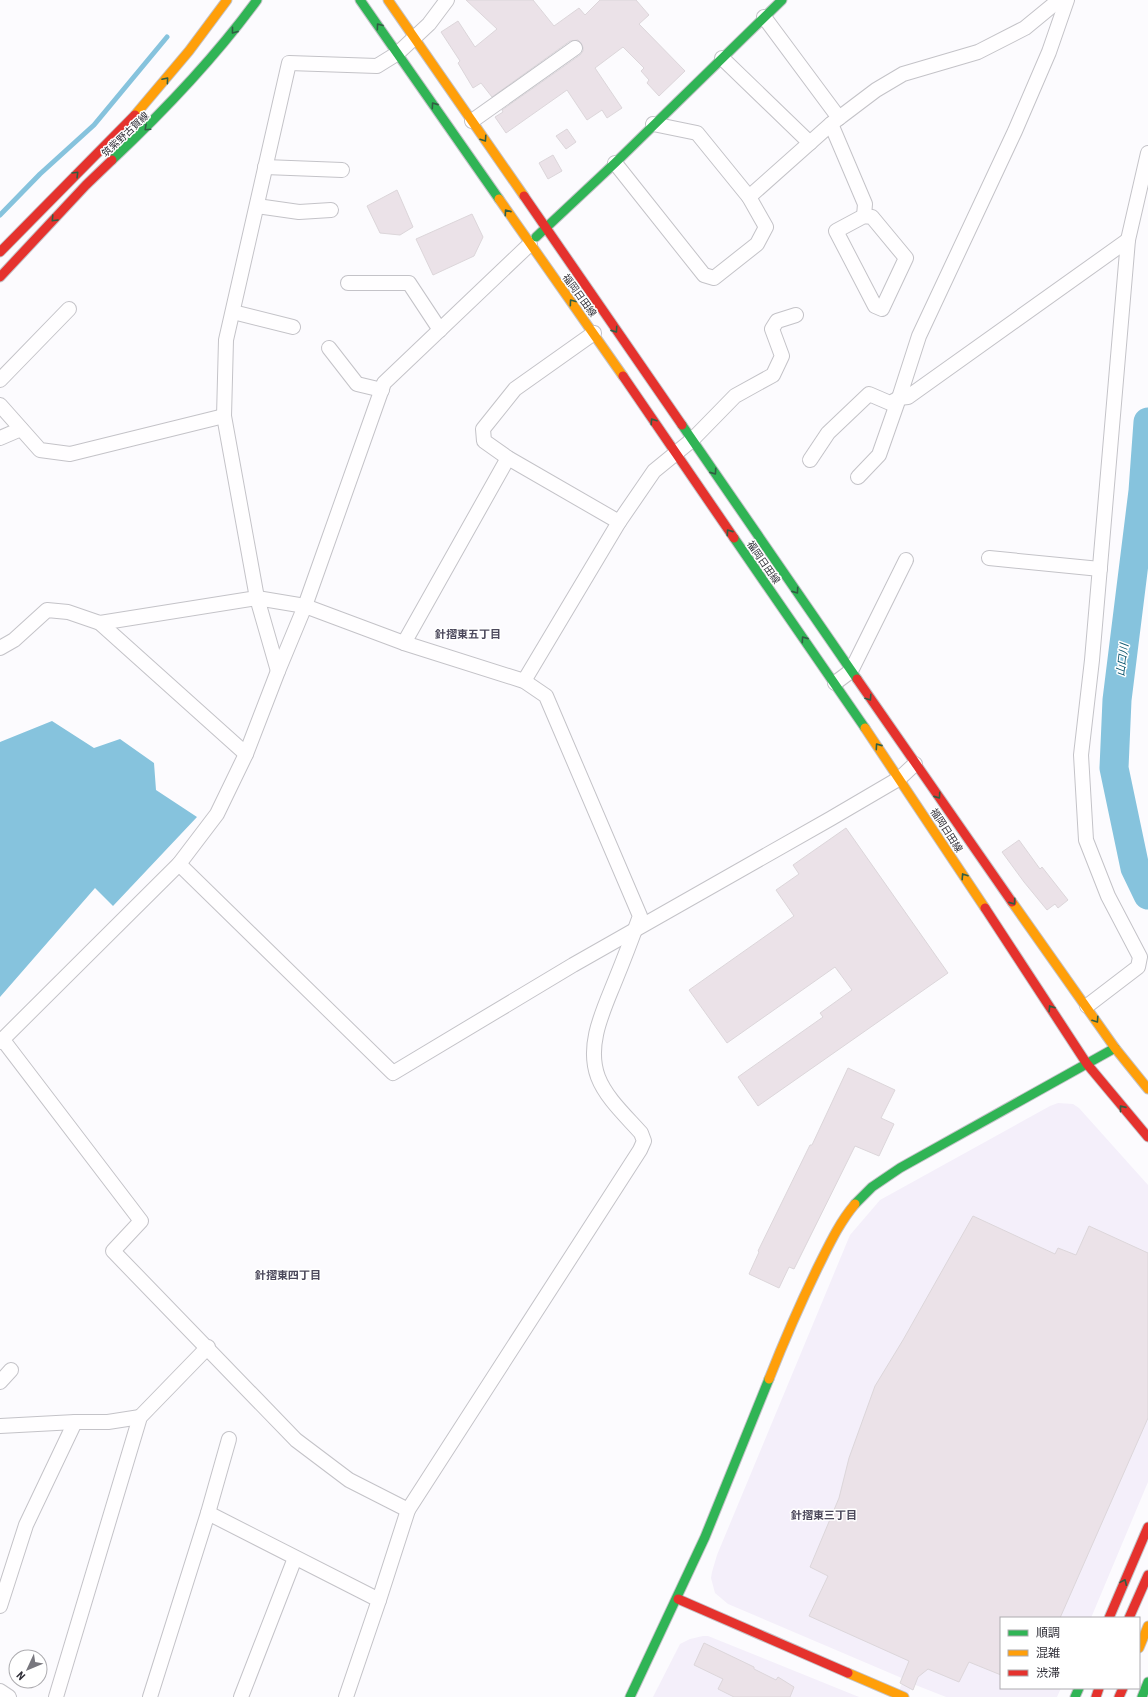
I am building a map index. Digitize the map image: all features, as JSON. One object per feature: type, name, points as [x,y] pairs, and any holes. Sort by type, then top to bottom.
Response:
[{"type":"main road","name":"筑紫野古賀線","points":[[0,252],[142,108],[189,52],[227,0]]},
{"type":"main road","name":"筑紫野古賀線","points":[[0,277],[86,185],[160,115],[232,34],[258,0]]},
{"type":"main road","name":"福岡日田線","points":[[360,0],[594,333],[675,453],[900,778],[1087,1064],[1148,1137]]},
{"type":"main road","name":"福岡日田線","points":[[388,0],[415,37],[545,229],[915,764],[1087,1006],[1115,1048],[1148,1089]]},
{"type":"main road","points":[[530,244],[782,0]]},
{"type":"main road","points":[[630,1697],[678,1599],[727,1484],[772,1369],[837,1230],[856,1202],[873,1186],[900,1168],[1115,1048]]},
{"type":"main road","points":[[1109,1617],[1148,1527]]},
{"type":"main road","points":[[1129,1617],[1148,1575]]},
{"type":"main road","points":[[678,1599],[904,1697]]},
{"type":"main road","points":[[1140,1646],[1148,1626]]},
{"type":"main road","points":[[1142,1697],[1148,1682]]},
{"type":"street","points":[[278,671],[257,598],[224,416],[226,340],[289,63],[377,66],[398,53],[429,24],[447,0]]},
{"type":"street","points":[[749,197],[835,121],[876,90],[902,74],[978,52],[1024,28],[1060,0]]},
{"type":"street","points":[[858,477],[879,455],[919,336],[1015,131],[1049,52],[1067,0]]},
{"type":"street","points":[[764,17],[835,121],[865,204],[864,216]]},
{"type":"street","points":[[472,121],[575,48]]},
{"type":"street","points":[[722,58],[810,143]]},
{"type":"street","points":[[615,163],[704,275],[714,278],[757,244],[766,226],[749,197],[697,133],[653,124]]},
{"type":"street","points":[[1087,1006],[1138,967],[1140,957],[1108,896],[1086,840],[1081,755],[1092,660],[1128,240],[1148,153]]},
{"type":"street","points":[[265,167],[342,170]]},
{"type":"street","points":[[257,206],[299,212],[331,210]]},
{"type":"street","points":[[864,216],[872,218],[906,258],[882,309],[875,306],[836,231],[864,216]]},
{"type":"street","points":[[810,460],[828,432],[869,394],[890,403],[899,398],[908,397],[1128,240]]},
{"type":"street","points":[[408,1510],[349,1480],[296,1440],[208,1347],[113,1251],[141,1221],[1,1041],[179,864],[217,814],[246,754],[278,671],[306,606],[384,384],[530,244]]},
{"type":"street","points":[[348,283],[409,283],[440,330]]},
{"type":"street","points":[[0,380],[69,309]]},
{"type":"street","points":[[233,312],[293,327]]},
{"type":"street","points":[[524,682],[619,522],[654,471],[692,440],[735,396],[773,375],[782,356],[772,329],[777,321],[796,315]]},
{"type":"street","points":[[594,333],[515,389],[482,429],[484,441],[508,458],[619,522]]},
{"type":"street","points":[[329,348],[357,384],[382,390]]},
{"type":"street","points":[[0,405],[40,450],[70,454],[224,416]]},
{"type":"street","points":[[0,438],[21,429]]},
{"type":"street","points":[[404,643],[508,458]]},
{"type":"street","points":[[989,558],[1100,568]]},
{"type":"street","points":[[835,683],[851,671],[906,560]]},
{"type":"street","points":[[100,623],[257,598],[306,606],[404,643],[524,682],[546,696],[640,916],[598,1026],[594,1047],[598,1076],[604,1089],[641,1133],[644,1141],[640,1150],[408,1510],[346,1697]]},
{"type":"street","points":[[0,648],[14,640],[47,610],[68,612],[100,623],[246,754]]},
{"type":"street","points":[[179,864],[393,1073],[635,930],[900,778],[915,764]]},
{"type":"street","points":[[56,1697],[140,1418],[208,1347]]},
{"type":"street","points":[[0,1382],[11,1370]]},
{"type":"street","points":[[0,1426],[75,1422],[108,1422],[140,1418]]},
{"type":"street","points":[[0,1606],[26,1525],[75,1422]]},
{"type":"street","points":[[150,1697],[208,1513],[229,1439]]},
{"type":"street","points":[[208,1513],[379,1600]]},
{"type":"street","points":[[241,1697],[295,1558]]},
{"type":"street","points":[[0,1691],[9,1697]]},
{"type":"shaded area","points":[[1058,1103],[1073,1104],[1079,1108],[1148,1185],[1148,1482],[1091,1617],[1000,1617],[1000,1689],[1061,1689],[1057,1697],[946,1697],[913,1684],[907,1697],[896,1697],[904,1679],[728,1604],[715,1593],[711,1578],[712,1572],[717,1555],[850,1235],[880,1200]]},
{"type":"shaded area","points":[[708,1636],[859,1697],[653,1697],[680,1644],[690,1639]]},
{"type":"water","points":[[52,721],[94,748],[120,739],[154,763],[156,790],[197,817],[113,906],[95,888],[0,997],[0,742]]},
{"type":"building","points":[[466,0],[533,0],[554,26],[579,8],[585,15],[600,0],[636,0],[649,15],[639,24],[685,71],[659,96],[647,83],[649,80],[641,71],[644,68],[623,47],[595,68],[622,108],[607,118],[602,110],[587,120],[567,90],[506,133],[495,117],[503,112],[502,110],[580,55],[583,51],[583,47],[578,40],[570,41],[492,97],[481,83],[473,88],[458,63],[460,61],[441,32],[458,21],[475,47],[497,29]]},
{"type":"building","points":[[567,129],[576,142],[566,149],[556,136]]},
{"type":"building","points":[[553,155],[562,171],[548,179],[539,163]]},
{"type":"building","points":[[397,190],[413,227],[400,235],[380,233],[367,206]]},
{"type":"building","points":[[472,214],[483,237],[474,256],[433,275],[416,239]]},
{"type":"building","points":[[846,828],[948,973],[758,1106],[738,1077],[823,1017],[820,1013],[852,990],[835,967],[727,1043],[689,990],[794,916],[776,890],[799,874],[793,865]]},
{"type":"building","points":[[1019,840],[1040,869],[1042,867],[1068,900],[1058,908],[1055,904],[1047,910],[1002,852]]},
{"type":"building","points":[[848,1068],[895,1090],[881,1118],[894,1124],[879,1156],[855,1146],[794,1269],[789,1267],[779,1288],[749,1274],[759,1252],[758,1251],[810,1145],[812,1145]]},
{"type":"building","points":[[973,1216],[1055,1254],[1058,1248],[1076,1255],[1089,1226],[1148,1253],[1148,1418],[1060,1617],[1000,1617],[1000,1675],[969,1662],[959,1682],[928,1669],[918,1677],[913,1690],[900,1683],[909,1661],[809,1616],[828,1576],[810,1567],[839,1498],[849,1458],[875,1386],[903,1340]]},
{"type":"building","points":[[704,1643],[754,1667],[754,1669],[776,1680],[778,1677],[794,1687],[790,1697],[734,1697],[718,1689],[723,1679],[694,1665]]},
{"type":"waterway","points":[[0,215],[40,174],[94,125],[167,37]]},
{"type":"waterway","name":"山口川","points":[[1148,422],[1143,491],[1117,700],[1114,768],[1135,868],[1148,895]]},
{"type":"traffic: fast","points":[[112,160],[188,83],[224,43],[257,0]]},
{"type":"traffic: fast","points":[[360,0],[499,199]]},
{"type":"traffic: fast","points":[[536,237],[615,163],[782,0]]},
{"type":"traffic: fast","points":[[682,425],[857,679]]},
{"type":"traffic: fast","points":[[734,538],[865,728]]},
{"type":"traffic: fast","points":[[855,1204],[872,1187],[900,1168],[1115,1048]]},
{"type":"traffic: fast","points":[[630,1697],[705,1537],[769,1379]]},
{"type":"traffic: fast","points":[[1142,1697],[1148,1682]]},
{"type":"traffic: fast","points":[[1075,1697],[1079,1689]]},
{"type":"traffic: slow","points":[[135,115],[189,51],[227,0]]},
{"type":"traffic: slow","points":[[388,0],[524,196]]},
{"type":"traffic: slow","points":[[499,199],[623,376]]},
{"type":"traffic: slow","points":[[865,728],[985,908]]},
{"type":"traffic: slow","points":[[1012,902],[1115,1048],[1148,1089]]},
{"type":"traffic: slow","points":[[769,1379],[792,1323],[830,1242],[839,1226],[855,1204]]},
{"type":"traffic: slow","points":[[1140,1646],[1148,1626]]},
{"type":"traffic: slow","points":[[848,1673],[904,1697]]},
{"type":"traffic: jam","points":[[0,252],[135,115]]},
{"type":"traffic: jam","points":[[0,277],[86,185],[112,160]]},
{"type":"traffic: jam","points":[[524,196],[682,425]]},
{"type":"traffic: jam","points":[[623,376],[734,538]]},
{"type":"traffic: jam","points":[[857,679],[1012,902]]},
{"type":"traffic: jam","points":[[985,908],[1087,1064],[1148,1137]]},
{"type":"traffic: jam","points":[[1109,1617],[1148,1527]]},
{"type":"traffic: jam","points":[[1129,1617],[1148,1575]]},
{"type":"traffic: jam","points":[[678,1599],[848,1673]]},
{"type":"traffic: jam","points":[[1096,1697],[1099,1689]]},
{"type":"traffic: jam","points":[[1119,1697],[1123,1689]]},
{"type":"district","name":"針摺東五丁目","points":[[468,634]]},
{"type":"district","name":"針摺東四丁目","points":[[288,1275]]},
{"type":"district","name":"針摺東三丁目","points":[[824,1515]]}]
